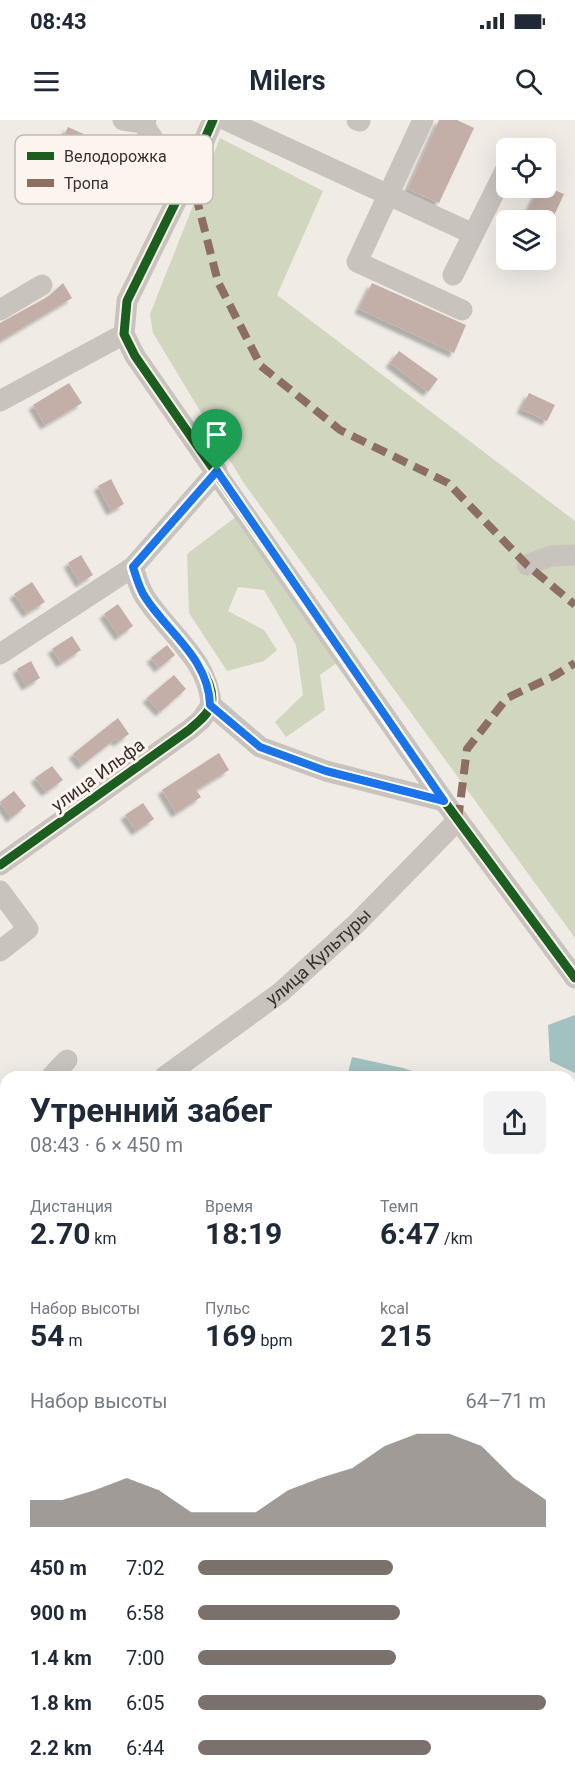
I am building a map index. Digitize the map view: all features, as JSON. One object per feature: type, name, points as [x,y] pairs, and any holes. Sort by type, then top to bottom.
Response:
[{"type":"street","points":[[206,135],[213,120]]},
{"type":"street","points":[[226,120],[473,234]]},
{"type":"street","points":[[423,120],[357,262],[462,310]]},
{"type":"street","points":[[137,121],[148,135]]},
{"type":"street","points":[[453,275],[496,189]]},
{"type":"street","points":[[174,204],[127,301],[124,334],[135,356],[444,801],[575,978]]},
{"type":"street","points":[[0,310],[42,285]]},
{"type":"street","points":[[0,401],[124,334]]},
{"type":"street","points":[[0,654],[133,567],[217,471]]},
{"type":"street","points":[[527,565],[551,556],[575,555]]},
{"type":"street","points":[[133,567],[143,595],[205,673],[210,688],[210,705],[260,747],[326,771],[444,801]]},
{"type":"street","name":"улица Ильфа","points":[[0,865],[189,730],[201,720],[210,705]]},
{"type":"street","name":"улица Культуры","points":[[172,1071],[281,992],[356,924],[458,820]]},
{"type":"street","points":[[0,891],[28,929],[0,951]]},
{"type":"street","points":[[57,1071],[67,1060]]},
{"type":"green space","points":[[220,138],[323,191],[277,295],[575,521],[575,938],[243,482],[153,333],[150,314],[194,204],[213,204],[213,156]]},
{"type":"green space","points":[[237,516],[338,662],[320,675],[325,710],[286,737],[275,722],[303,695],[296,645],[264,590],[238,587],[228,611],[264,630],[277,650],[264,661],[227,671],[189,613],[187,554]]},
{"type":"water","points":[[575,1015],[575,1071],[550,1061],[548,1025]]},
{"type":"water","points":[[352,1057],[412,1071],[348,1071]]},
{"type":"building","points":[[439,120],[457,120],[474,128],[439,203],[408,189]]},
{"type":"building","points":[[68,127],[86,135],[64,135]]},
{"type":"building","points":[[556,191],[564,194],[556,211],[529,210],[534,198],[556,198]]},
{"type":"building","points":[[63,283],[72,298],[0,341],[0,323],[49,296]]},
{"type":"building","points":[[372,283],[466,325],[454,353],[359,309]]},
{"type":"building","points":[[399,351],[438,379],[428,392],[390,363]]},
{"type":"building","points":[[69,383],[82,403],[45,425],[33,405]]},
{"type":"building","points":[[529,393],[555,405],[547,421],[521,409]]},
{"type":"building","points":[[111,479],[124,504],[111,511],[98,486]]},
{"type":"building","points":[[81,555],[93,575],[80,583],[68,563]]},
{"type":"building","points":[[32,582],[45,602],[27,613],[14,594]]},
{"type":"building","points":[[118,604],[133,626],[119,636],[104,614]]},
{"type":"building","points":[[72,636],[81,650],[61,663],[52,649]]},
{"type":"building","points":[[167,645],[175,655],[159,668],[151,658]]},
{"type":"building","points":[[31,661],[40,678],[26,686],[17,669]]},
{"type":"building","points":[[174,675],[186,689],[160,712],[147,698]]},
{"type":"building","points":[[118,718],[129,734],[118,742],[115,739],[82,765],[73,754]]},
{"type":"building","points":[[219,753],[229,770],[196,790],[201,797],[176,813],[162,790]]},
{"type":"building","points":[[52,766],[63,780],[46,792],[35,778]]},
{"type":"building","points":[[14,791],[26,806],[11,818],[0,802]]},
{"type":"building","points":[[143,803],[154,819],[136,831],[125,815]]},
{"type":"marked path","points":[[198,204],[218,282],[261,366],[340,430],[448,483],[527,565],[575,605]]},
{"type":"marked path","points":[[458,820],[467,749],[507,698],[554,676],[575,663]]},
{"type":"cycle path","points":[[206,135],[213,120]]},
{"type":"cycle path","points":[[175,204],[127,301],[124,334],[135,356],[444,801],[575,978]]},
{"type":"cycle path","points":[[0,865],[189,730],[210,709],[211,692],[207,678],[145,597],[133,567],[217,471]]},
{"type":"route","points":[[217,471],[444,801],[326,771],[260,747],[210,705],[210,688],[205,673],[143,595],[133,567],[217,471]]}]
